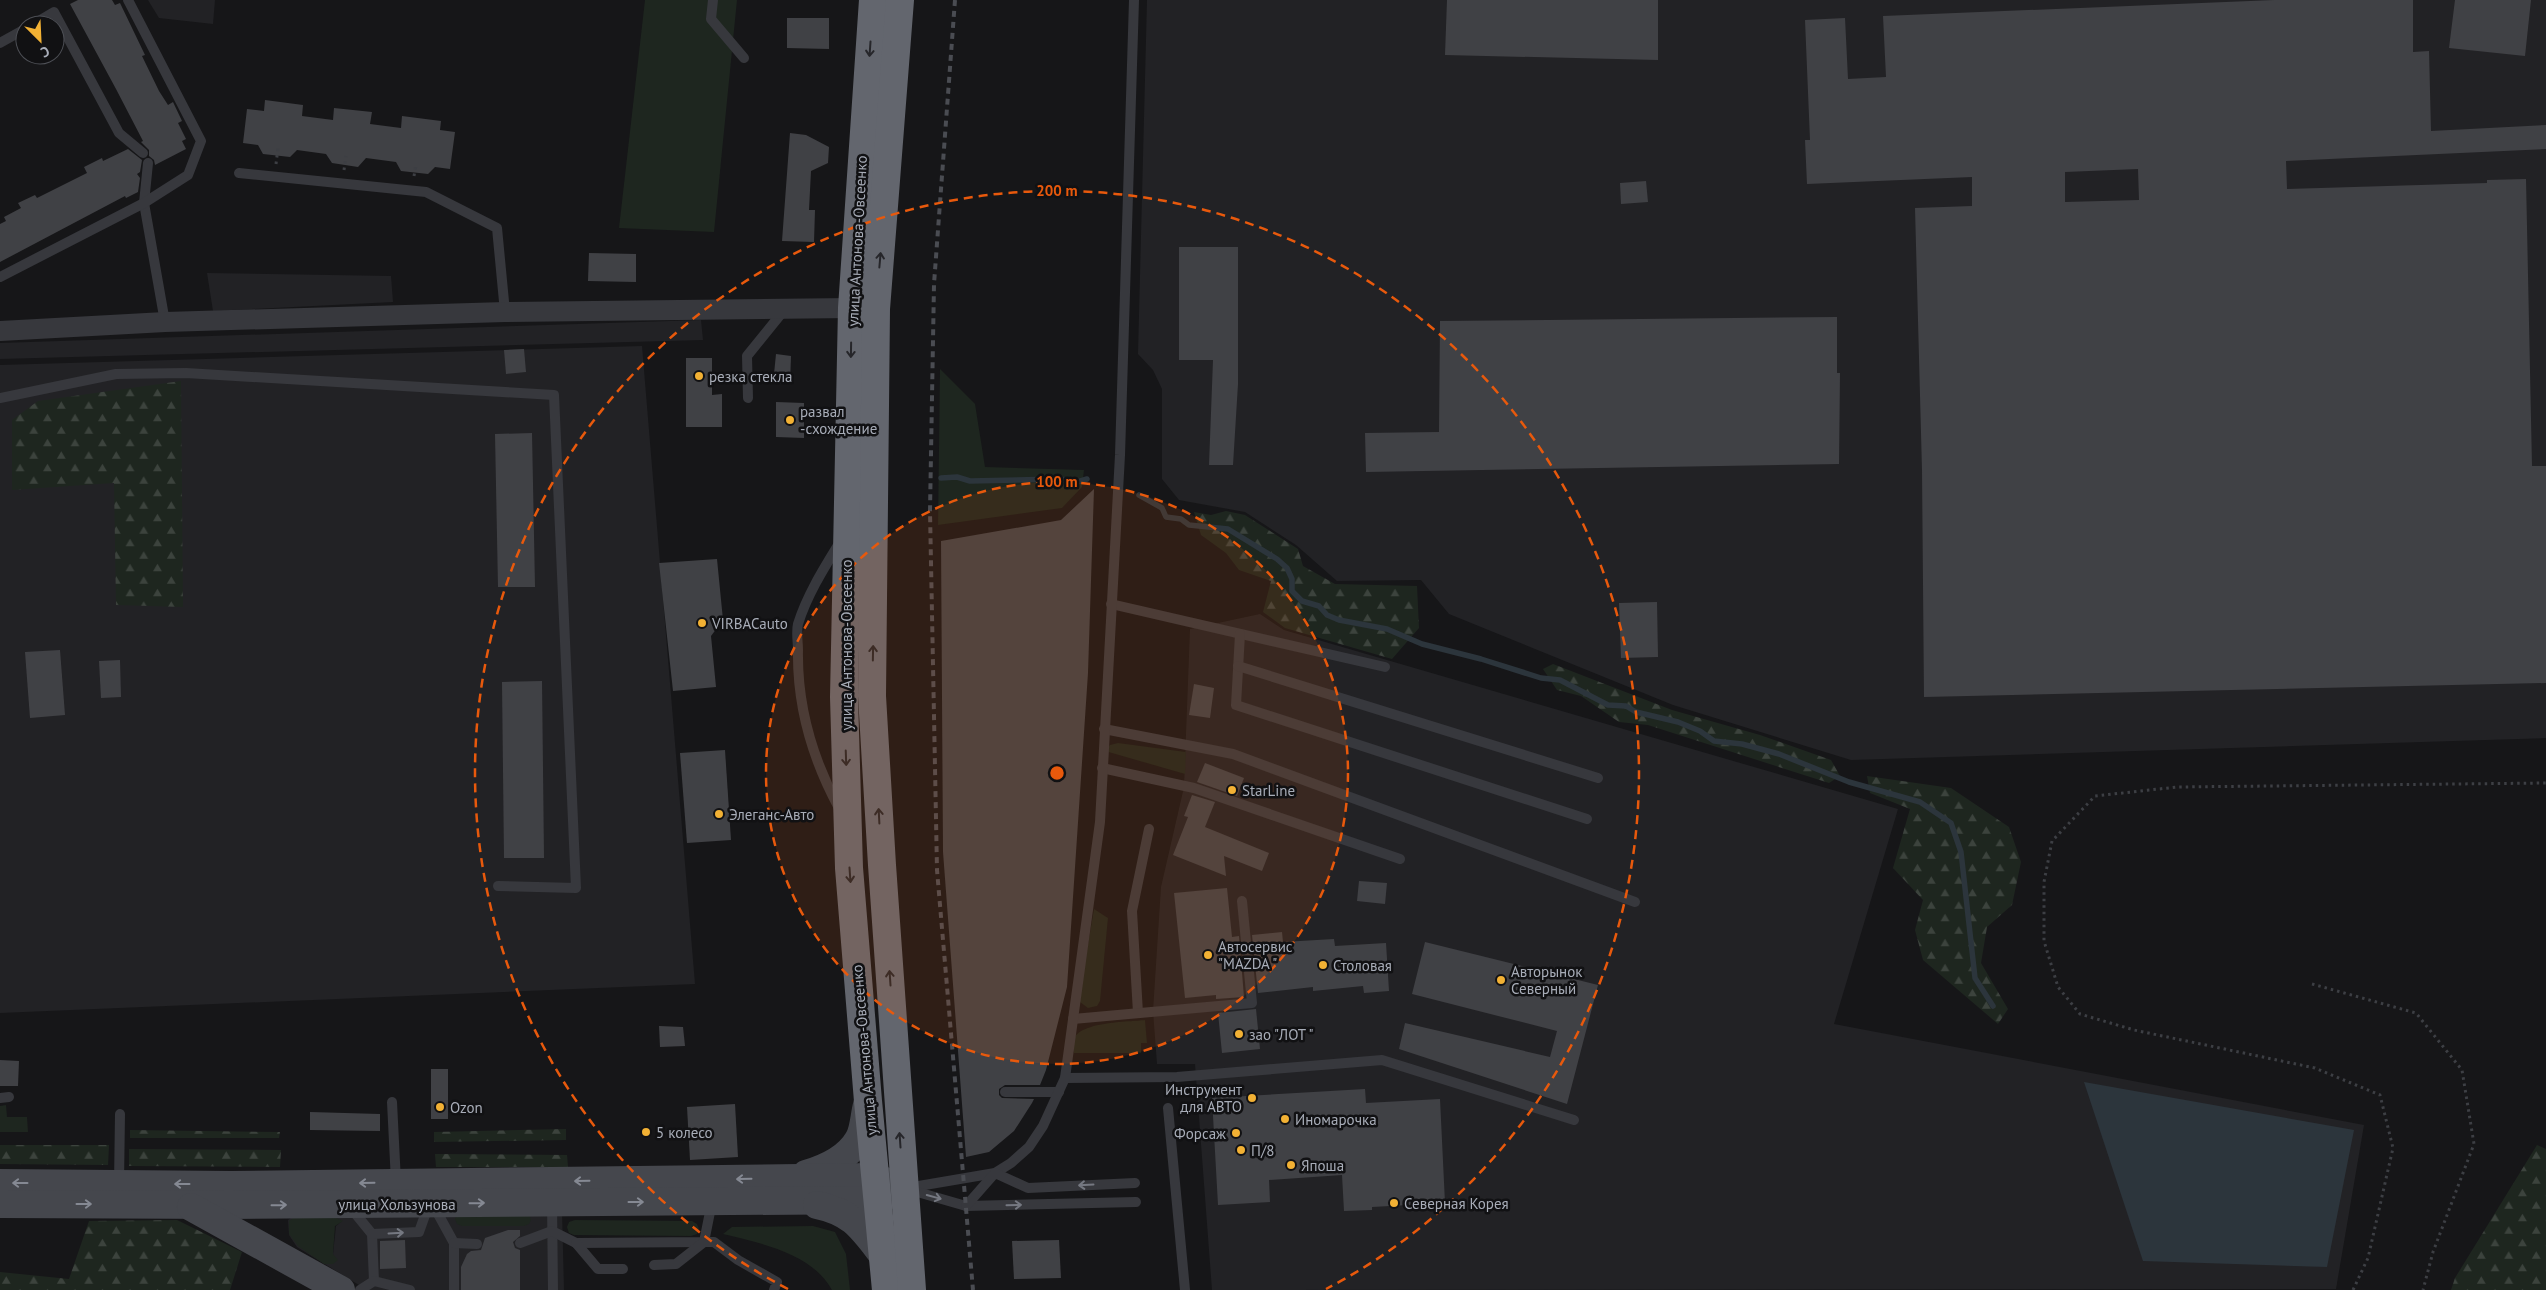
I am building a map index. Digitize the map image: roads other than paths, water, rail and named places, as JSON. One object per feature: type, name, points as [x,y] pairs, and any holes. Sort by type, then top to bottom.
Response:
[{"type":"highway","name":"улица Антонова-Овсеенко","points":[[873,0],[852,308],[844,697],[848,826],[868,1102],[886,1290]]},
{"type":"highway","name":"улица Антонова-Овсеенко","points":[[900,0],[876,309],[872,696],[903,1188],[912,1290]]},
{"type":"main road","name":"улица Хользунова","points":[[0,1183],[120,1184],[348,1204],[712,1201],[793,1190],[819,1171],[845,1156],[859,1139],[868,1102]]},
{"type":"main road","name":"улица Хользунова","points":[[0,1204],[188,1205],[231,1195],[396,1183],[793,1190],[903,1188]]},
{"type":"main road","name":"улица Хользунова","points":[[793,1190],[836,1209],[860,1226],[882,1253]]},
{"type":"main road","points":[[231,1195],[250,1238]]},
{"type":"main road","points":[[188,1205],[250,1238],[333,1288]]},
{"type":"street","points":[[0,331],[166,322],[506,312],[852,308]]},
{"type":"lane","points":[[0,277],[144,203],[188,175],[201,141],[128,0]]},
{"type":"lane","points":[[713,0],[711,19],[744,58]]},
{"type":"lane","points":[[966,1206],[995,1173],[1011,1163],[1029,1147],[1043,1126],[1064,1078],[1073,1019],[1100,822],[1120,455],[1134,0]]},
{"type":"lane","points":[[65,32],[119,133],[143,153]]},
{"type":"lane","points":[[0,43],[15,35]]},
{"type":"lane","points":[[148,163],[144,203],[166,322]]},
{"type":"lane","points":[[239,173],[426,192],[497,228],[506,312]]},
{"type":"lane","points":[[748,398],[747,356],[785,309]]},
{"type":"lane","points":[[0,398],[116,374],[186,374],[554,396],[576,888],[498,886]]},
{"type":"lane","points":[[847,530],[820,574],[798,626],[798,674],[806,724],[823,779],[848,826]]},
{"type":"lane","points":[[1111,604],[1385,667]]},
{"type":"lane","points":[[1240,634],[1236,705],[1587,819]]},
{"type":"lane","points":[[1238,666],[1598,778]]},
{"type":"lane","points":[[1104,729],[1233,754],[1635,902]]},
{"type":"lane","points":[[1102,768],[1194,788],[1400,859]]},
{"type":"lane","points":[[1138,1013],[1132,911],[1149,829]]},
{"type":"lane","points":[[1073,1019],[1252,1003],[1242,901]]},
{"type":"lane","points":[[1064,1078],[1177,1077],[1382,1060],[1574,1120]]},
{"type":"lane","points":[[1005,1092],[1058,1092]]},
{"type":"lane","points":[[392,1102],[396,1183]]},
{"type":"lane","points":[[1168,1108],[1185,1290]]},
{"type":"lane","points":[[120,1114],[120,1184]]},
{"type":"lane","points":[[903,1188],[995,1173],[1028,1188],[1135,1183]]},
{"type":"lane","points":[[903,1188],[966,1206],[1136,1202]]},
{"type":"lane","points":[[654,1265],[676,1264],[704,1242],[712,1201]]},
{"type":"lane","points":[[552,1202],[553,1290]]},
{"type":"lane","points":[[348,1204],[372,1234],[374,1281]]},
{"type":"lane","points":[[372,1234],[419,1232],[428,1204],[437,1212],[454,1243],[454,1290]]},
{"type":"lane","points":[[520,1243],[552,1231],[576,1243],[598,1269],[623,1269]]},
{"type":"lane","points":[[576,1243],[714,1242],[738,1260],[778,1282],[774,1290]]},
{"type":"lane","points":[[454,1243],[477,1244]]},
{"type":"lane","points":[[360,1290],[374,1281],[410,1290]]},
{"type":"waterway","points":[[941,478],[957,477],[970,481],[1061,479],[1074,483],[1087,479]]},
{"type":"waterway","points":[[1139,495],[1162,508],[1166,517],[1181,519],[1189,525],[1228,529],[1277,559],[1287,568],[1292,579],[1292,591],[1302,601],[1319,606],[1327,615],[1339,620],[1387,629],[1422,644],[1481,659],[1541,678],[1560,680],[1608,705],[1626,706],[1636,712],[1678,722],[1700,731],[1714,741],[1742,744],[1779,754],[1849,782],[1920,802],[1951,823],[1961,852],[1975,978],[1993,1006]]},
{"type":"railway","points":[[955,0],[934,284],[930,511],[937,870],[973,1290]]},
{"type":"place","name":"резка стекла","points":[[699,376]]},
{"type":"place","name":"развал -схождение","points":[[790,420]]},
{"type":"place","name":"VIRBACauto","points":[[702,623]]},
{"type":"place","name":"StarLine","points":[[1232,790]]},
{"type":"place","name":"Элеганс-Авто","points":[[719,814]]},
{"type":"place","name":"Автосервис \"MAZDA \"","points":[[1208,955]]},
{"type":"place","name":"Столовая","points":[[1323,965]]},
{"type":"place","name":"Авторынок Северный","points":[[1501,980]]},
{"type":"place","name":"зао \"ЛОТ \"","points":[[1239,1034]]},
{"type":"place","name":"Инструмент для АВТО","points":[[1252,1098]]},
{"type":"place","name":"Ozon","points":[[440,1107]]},
{"type":"place","name":"Иномарочка","points":[[1285,1119]]},
{"type":"place","name":"5 колесо","points":[[646,1132]]},
{"type":"place","name":"Форсаж","points":[[1236,1133]]},
{"type":"place","name":"П/8","points":[[1241,1150]]},
{"type":"place","name":"Япоша","points":[[1291,1165]]},
{"type":"place","name":"Северная Корея","points":[[1394,1203]]}]
